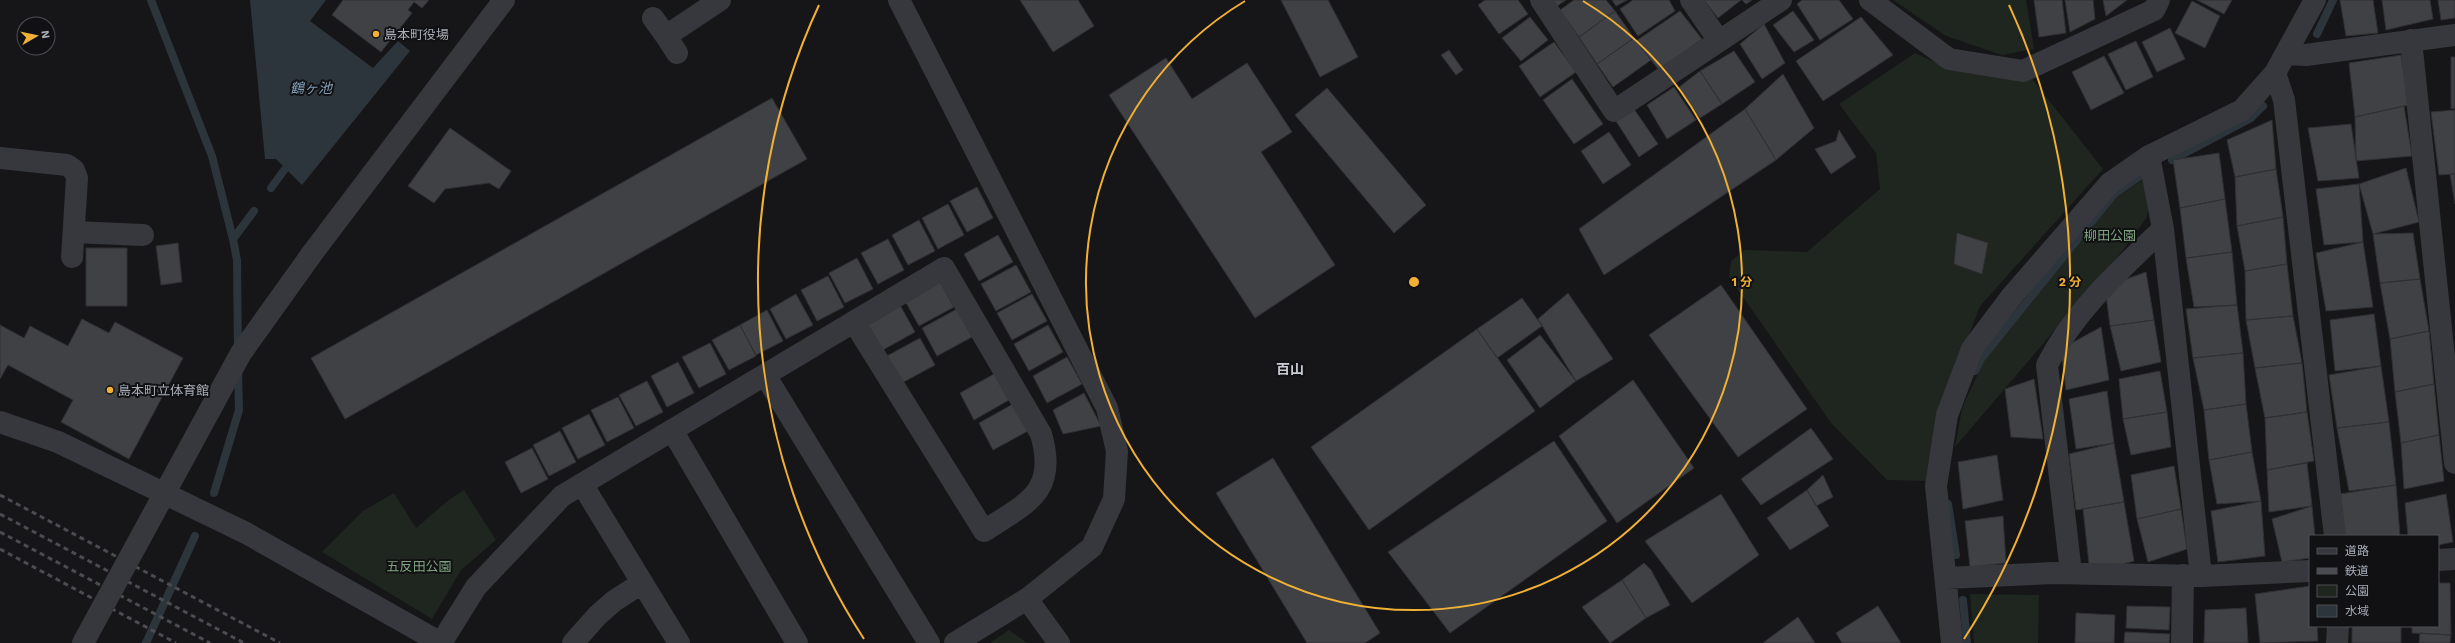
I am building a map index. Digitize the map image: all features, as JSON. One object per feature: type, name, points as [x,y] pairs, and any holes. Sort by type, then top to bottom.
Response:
[{"type":"street","points":[[83,643],[241,353],[311,255],[504,0]]},
{"type":"street","points":[[653,18],[672,45],[720,0]]},
{"type":"street","points":[[900,0],[1107,408],[1117,451],[1114,499],[1092,547],[1027,599],[955,643]]},
{"type":"street","points":[[1541,0],[1614,111],[1780,0]]},
{"type":"street","points":[[1691,0],[1719,41]]},
{"type":"street","points":[[1870,0],[1949,59],[2024,71],[2154,10],[2159,0]]},
{"type":"street","points":[[1952,643],[1936,486],[1947,415],[1972,349],[2012,296],[2110,183],[2149,156],[2242,110],[2275,73],[2287,54],[2315,0]]},
{"type":"street","points":[[2287,54],[2306,55],[2455,35]]},
{"type":"street","points":[[2411,40],[2455,463]]},
{"type":"street","points":[[2275,73],[2284,100],[2335,535]]},
{"type":"street","points":[[2149,156],[2163,229],[2192,576],[2182,643]]},
{"type":"street","points":[[0,158],[67,165],[74,170],[77,178],[72,257]]},
{"type":"street","points":[[2071,573],[2047,365],[2058,344],[2102,288],[2163,229]]},
{"type":"street","points":[[74,232],[143,235]]},
{"type":"street","points":[[0,422],[58,442],[246,534],[441,643],[476,587],[562,496],[944,268],[1041,434],[1047,454],[1044,481],[1031,500],[984,531],[854,322]]},
{"type":"street","points":[[765,374],[929,643]]},
{"type":"street","points":[[672,430],[797,643]]},
{"type":"street","points":[[582,484],[679,643]]},
{"type":"street","points":[[2439,560],[2455,559]]},
{"type":"street","points":[[1946,578],[2071,573],[2192,576],[2309,571]]},
{"type":"street","points":[[573,643],[597,616],[642,583]]},
{"type":"street","points":[[1027,599],[1059,643]]},
{"type":"street","points":[[2337,643],[2338,627]]},
{"type":"green space","points":[[1893,0],[2026,0],[2034,49],[2002,55],[1946,36]]},
{"type":"green space","points":[[1915,53],[1943,66],[2032,79],[2103,169],[1980,306],[1965,345],[1929,481],[1887,480],[1831,423],[1729,277],[1731,261],[1745,250],[1807,252],[1880,189],[1876,153],[1839,104]]},
{"type":"green space","name":"柳田公園","points":[[2142,180],[2150,198],[2147,217],[2124,249],[1955,447],[1962,408],[1984,361],[2116,197]]},
{"type":"green space","name":"五反田公園","points":[[464,490],[496,540],[461,570],[432,619],[322,552],[363,511],[394,493],[416,528],[450,499]]},
{"type":"green space","points":[[1970,594],[2039,595],[2038,643],[1974,643]]},
{"type":"green space","points":[[1009,630],[1027,643],[990,643]]},
{"type":"water","name":"鶴ヶ池","points":[[250,0],[326,0],[310,21],[373,68],[398,41],[410,51],[302,185],[276,159],[265,159]]},
{"type":"building","name":"島本町役場","points":[[343,0],[429,0],[422,8],[414,2],[408,10],[412,13],[381,52],[332,15]]},
{"type":"building","points":[[1020,0],[1078,0],[1094,26],[1053,52]]},
{"type":"building","points":[[1281,0],[1328,0],[1358,57],[1320,77]]},
{"type":"building","points":[[1485,0],[1518,0],[1528,14],[1499,34],[1478,5]]},
{"type":"building","points":[[1553,0],[1566,0],[1557,6]]},
{"type":"building","points":[[1574,0],[1606,0],[1615,11],[1579,37],[1560,10]]},
{"type":"building","points":[[1612,0],[1627,0],[1616,6]]},
{"type":"building","points":[[1633,0],[1669,0],[1675,11],[1638,36],[1620,9]]},
{"type":"building","points":[[1704,0],[1741,0],[1718,18]]},
{"type":"building","points":[[1742,0],[1752,0],[1746,4]]},
{"type":"building","points":[[1802,0],[1839,0],[1853,19],[1820,40],[1797,4]]},
{"type":"building","points":[[2034,0],[2062,0],[2066,33],[2039,37]]},
{"type":"building","points":[[2065,0],[2093,0],[2095,19],[2070,32]]},
{"type":"building","points":[[2103,0],[2127,0],[2106,16]]},
{"type":"building","points":[[2197,0],[2232,0],[2224,14]]},
{"type":"building","points":[[2340,0],[2373,0],[2378,33],[2346,36]]},
{"type":"building","points":[[2382,0],[2430,0],[2433,19],[2386,30]]},
{"type":"building","points":[[2438,0],[2455,0],[2455,18],[2441,20]]},
{"type":"building","points":[[2192,1],[2220,16],[2205,48],[2175,33]]},
{"type":"building","points":[[1615,11],[1634,38],[1597,64],[1579,37]]},
{"type":"building","points":[[1680,11],[1702,39],[1659,70],[1636,41]]},
{"type":"building","points":[[1793,11],[1814,40],[1794,52],[1773,25]]},
{"type":"building","points":[[1530,17],[1548,40],[1521,61],[1502,38]]},
{"type":"building","points":[[1861,17],[1893,55],[1823,101],[1796,61]]},
{"type":"building","points":[[1764,24],[1785,63],[1762,79],[1740,44]]},
{"type":"building","points":[[2170,28],[2185,59],[2157,72],[2142,42]]},
{"type":"building","points":[[1634,38],[1651,60],[1613,87],[1597,64]]},
{"type":"building","points":[[2136,41],[2153,77],[2126,90],[2108,54]]},
{"type":"building","points":[[1554,42],[1576,72],[1540,97],[1519,66]]},
{"type":"building","points":[[1449,50],[1463,70],[1456,75],[1441,55]]},
{"type":"building","points":[[1734,51],[1755,82],[1722,104],[1700,71]]},
{"type":"building","points":[[2401,55],[2409,105],[2355,117],[2349,63]]},
{"type":"building","points":[[2104,56],[2124,93],[2091,110],[2072,72]]},
{"type":"building","points":[[2451,57],[2455,57],[2455,108],[2451,109]]},
{"type":"building","points":[[1166,58],[1192,99],[1247,63],[1292,132],[1261,152],[1335,265],[1255,318],[1109,95]]},
{"type":"building","points":[[1700,71],[1722,104],[1700,118],[1678,88]]},
{"type":"building","points":[[1783,74],[1814,128],[1776,160],[1745,109]]},
{"type":"building","points":[[1572,79],[1603,124],[1574,144],[1543,100]]},
{"type":"building","points":[[1674,87],[1696,120],[1667,139],[1647,105]]},
{"type":"building","points":[[1327,88],[1426,205],[1394,233],[1295,115]]},
{"type":"building","points":[[772,98],[807,159],[345,419],[311,358]]},
{"type":"building","points":[[2404,106],[2412,156],[2356,161],[2355,117]]},
{"type":"building","points":[[1634,109],[1658,144],[1639,157],[1616,121]]},
{"type":"building","points":[[1745,109],[1776,160],[1604,275],[1579,229]]},
{"type":"building","points":[[2455,110],[2455,174],[2439,175],[2431,112]]},
{"type":"building","points":[[2272,120],[2276,169],[2235,177],[2227,140]]},
{"type":"building","points":[[2351,124],[2359,178],[2318,181],[2308,128]]},
{"type":"building","points":[[450,128],[511,171],[499,189],[489,183],[445,189],[434,203],[408,186]]},
{"type":"building","points":[[1839,130],[1856,157],[1831,174],[1815,149],[1836,141]]},
{"type":"building","points":[[1609,132],[1631,165],[1603,184],[1581,151]]},
{"type":"building","points":[[2219,153],[2225,199],[2180,208],[2173,160]]},
{"type":"building","points":[[2406,168],[2419,222],[2373,234],[2359,184]]},
{"type":"building","points":[[2276,169],[2283,217],[2237,226],[2235,177]]},
{"type":"building","points":[[2450,174],[2455,174],[2455,204]]},
{"type":"building","points":[[2359,184],[2363,242],[2324,245],[2316,189]]},
{"type":"building","points":[[977,187],[993,218],[967,232],[950,201]]},
{"type":"building","points":[[2225,199],[2232,252],[2186,258],[2180,208]]},
{"type":"building","points":[[948,204],[964,235],[938,249],[922,218]]},
{"type":"building","points":[[2283,217],[2287,264],[2245,271],[2237,226]]},
{"type":"building","points":[[919,220],[935,251],[908,265],[892,235]]},
{"type":"building","points":[[1957,233],[1988,243],[1982,274],[1954,264]]},
{"type":"building","points":[[2413,233],[2420,279],[2380,283],[2373,234]]},
{"type":"building","points":[[998,235],[1013,262],[979,281],[964,254]]},
{"type":"building","points":[[888,239],[904,270],[878,284],[861,253]]},
{"type":"building","points":[[2363,242],[2373,307],[2326,311],[2316,253]]},
{"type":"building","points":[[178,243],[182,282],[161,285],[156,246]]},
{"type":"building","points":[[86,248],[127,248],[127,306],[86,306]]},
{"type":"building","points":[[2232,252],[2237,305],[2194,307],[2186,258]]},
{"type":"building","points":[[857,258],[873,289],[845,303],[829,273]]},
{"type":"building","points":[[2287,264],[2293,316],[2246,320],[2245,271]]},
{"type":"building","points":[[1016,265],[1031,292],[996,311],[981,284]]},
{"type":"building","points":[[2146,272],[2154,320],[2110,326],[2105,287]]},
{"type":"building","points":[[828,276],[844,307],[817,321],[801,290]]},
{"type":"building","points":[[2420,279],[2429,331],[2390,339],[2380,283]]},
{"type":"building","points":[[939,280],[954,307],[919,326],[904,299]]},
{"type":"building","points":[[1721,285],[1807,409],[1738,457],[1649,335]]},
{"type":"building","points":[[1568,293],[1613,359],[1576,381],[1538,319]]},
{"type":"building","points":[[796,294],[813,325],[786,339],[770,309]]},
{"type":"building","points":[[1032,294],[1047,321],[1012,340],[997,313]]},
{"type":"building","points":[[1522,298],[1542,326],[1497,358],[1477,329]]},
{"type":"building","points":[[900,305],[915,332],[881,351],[866,324]]},
{"type":"building","points":[[2237,305],[2243,353],[2193,358],[2186,309]]},
{"type":"building","points":[[957,309],[972,337],[937,356],[922,328]]},
{"type":"building","points":[[767,310],[783,341],[756,355],[740,325]]},
{"type":"building","points":[[2374,314],[2381,366],[2335,371],[2330,320]]},
{"type":"building","points":[[2293,316],[2302,363],[2255,368],[2246,320]]},
{"type":"building","name":"島本町立体育館","points":[[82,319],[109,333],[115,322],[183,358],[129,459],[61,422],[73,400],[8,365],[0,379],[0,325],[24,338],[30,326],[68,346]]},
{"type":"building","points":[[2154,320],[2161,362],[2121,371],[2110,326]]},
{"type":"building","points":[[740,325],[756,356],[729,370],[712,340]]},
{"type":"building","points":[[1048,325],[1063,352],[1029,371],[1014,344]]},
{"type":"building","points":[[2101,327],[2109,380],[2066,390],[2061,349]]},
{"type":"building","points":[[1477,329],[1535,411],[1369,530],[1311,447]]},
{"type":"building","points":[[2429,331],[2434,384],[2395,392],[2390,339]]},
{"type":"building","points":[[1540,335],[1576,381],[1540,408],[1507,360]]},
{"type":"building","points":[[920,338],[935,365],[900,384],[885,357]]},
{"type":"building","points":[[710,343],[726,374],[699,388],[682,357]]},
{"type":"building","points":[[2243,353],[2246,404],[2204,410],[2193,358]]},
{"type":"building","points":[[1067,357],[1082,384],[1047,403],[1033,376]]},
{"type":"building","points":[[678,362],[694,393],[667,407],[651,376]]},
{"type":"building","points":[[2302,363],[2307,412],[2265,418],[2255,368]]},
{"type":"building","points":[[2381,366],[2389,422],[2337,428],[2329,375]]},
{"type":"building","points":[[2160,371],[2167,412],[2123,419],[2119,379]]},
{"type":"building","points":[[994,374],[1009,400],[974,420],[960,393]]},
{"type":"building","points":[[2034,379],[2043,439],[2011,437],[2005,389]]},
{"type":"building","points":[[1633,380],[1694,468],[1617,523],[1559,436]]},
{"type":"building","points":[[647,381],[663,412],[636,426],[619,395]]},
{"type":"building","points":[[2434,384],[2439,435],[2401,443],[2395,392]]},
{"type":"building","points":[[2107,391],[2114,443],[2076,449],[2069,399]]},
{"type":"building","points":[[1084,393],[1101,426],[1063,434],[1053,410]]},
{"type":"building","points":[[618,397],[634,428],[607,442],[591,410]]},
{"type":"building","points":[[1013,404],[1028,431],[993,450],[979,423]]},
{"type":"building","points":[[2246,404],[2252,452],[2209,460],[2204,410]]},
{"type":"building","points":[[2167,412],[2171,447],[2131,455],[2123,419]]},
{"type":"building","points":[[2307,412],[2314,461],[2267,470],[2265,418]]},
{"type":"building","points":[[589,414],[605,445],[578,459],[562,428]]},
{"type":"building","points":[[2389,422],[2396,485],[2349,491],[2337,428]]},
{"type":"building","points":[[1811,428],[1833,459],[1761,505],[1741,479]]},
{"type":"building","points":[[560,431],[576,462],[549,476],[533,445]]},
{"type":"building","points":[[2439,435],[2444,481],[2404,489],[2401,443]]},
{"type":"building","points":[[1554,441],[1607,521],[1450,633],[1388,552]]},
{"type":"building","points":[[2114,443],[2124,502],[2076,510],[2069,454]]},
{"type":"building","points":[[532,448],[548,479],[521,493],[505,462]]},
{"type":"building","points":[[2252,452],[2261,501],[2217,504],[2209,460]]},
{"type":"building","points":[[1997,455],[2003,500],[1963,509],[1958,462]]},
{"type":"building","points":[[1273,458],[1380,633],[1365,643],[1307,643],[1216,493]]},
{"type":"building","points":[[2307,463],[2312,506],[2269,512],[2267,470]]},
{"type":"building","points":[[2174,466],[2181,509],[2137,519],[2131,475]]},
{"type":"building","points":[[1823,475],[1833,497],[1816,506],[1807,490]]},
{"type":"building","points":[[2396,485],[2400,535],[2345,535],[2340,494]]},
{"type":"building","points":[[1807,490],[1829,526],[1790,550],[1767,518]]},
{"type":"building","points":[[1721,494],[1759,555],[1692,603],[1645,541]]},
{"type":"building","points":[[2446,494],[2453,542],[2439,545],[2439,535],[2408,535],[2405,503]]},
{"type":"building","points":[[2261,501],[2265,556],[2218,562],[2211,511]]},
{"type":"building","points":[[2124,502],[2134,561],[2090,573],[2083,509]]},
{"type":"building","points":[[2312,506],[2315,535],[2309,535],[2309,558],[2282,562],[2272,519]]},
{"type":"building","points":[[2181,509],[2187,549],[2148,562],[2137,519]]},
{"type":"building","points":[[2003,516],[2006,563],[1970,567],[1965,521]]},
{"type":"building","points":[[1644,563],[1651,570],[1670,605],[1646,618],[1622,580]]},
{"type":"building","points":[[1622,580],[1646,618],[1610,643],[1582,607]]},
{"type":"building","points":[[2439,583],[2450,583],[2451,635],[2412,633],[2412,627],[2439,627]]},
{"type":"building","points":[[2309,586],[2309,627],[2317,627],[2318,641],[2260,643],[2255,594]]},
{"type":"building","points":[[1878,606],[1901,643],[1842,643],[1836,633]]},
{"type":"building","points":[[2127,606],[2170,607],[2169,630],[2126,628]]},
{"type":"building","points":[[2246,608],[2248,643],[2204,643],[2205,610]]},
{"type":"building","points":[[2076,613],[2115,615],[2114,643],[2075,643]]},
{"type":"building","points":[[1798,617],[1815,643],[1764,643],[1764,642]]},
{"type":"building","points":[[2352,627],[2401,627],[2401,643],[2352,643]]},
{"type":"building","points":[[2125,632],[2170,634],[2169,643],[2124,643]]},
{"type":"building","points":[[2420,633],[2451,635],[2450,643],[2419,643]]},
{"type":"waterway","points":[[151,0],[212,156],[233,239]]},
{"type":"waterway","points":[[2317,34],[2333,0]]},
{"type":"waterway","points":[[2172,160],[2251,118],[2263,106]]},
{"type":"waterway","points":[[271,188],[285,169]]},
{"type":"waterway","points":[[1975,371],[1981,359],[2114,194],[2143,174]]},
{"type":"waterway","points":[[238,349],[237,260],[233,239],[254,211]]},
{"type":"waterway","points":[[214,493],[239,410],[238,370]]},
{"type":"waterway","points":[[1948,504],[1956,555]]},
{"type":"waterway","points":[[146,643],[195,536]]},
{"type":"waterway","points":[[1963,600],[1967,643]]},
{"type":"railway","points":[[0,495],[280,643]]},
{"type":"railway","points":[[0,514],[244,643]]},
{"type":"railway","points":[[0,532],[210,643]]},
{"type":"railway","points":[[0,549],[176,643]]},
{"type":"place","name":"島本町役場","points":[[376,34]]},
{"type":"place","name":"島本町立体育館","points":[[110,390]]},
{"type":"district","name":"百山","points":[[1290,369]]}]
